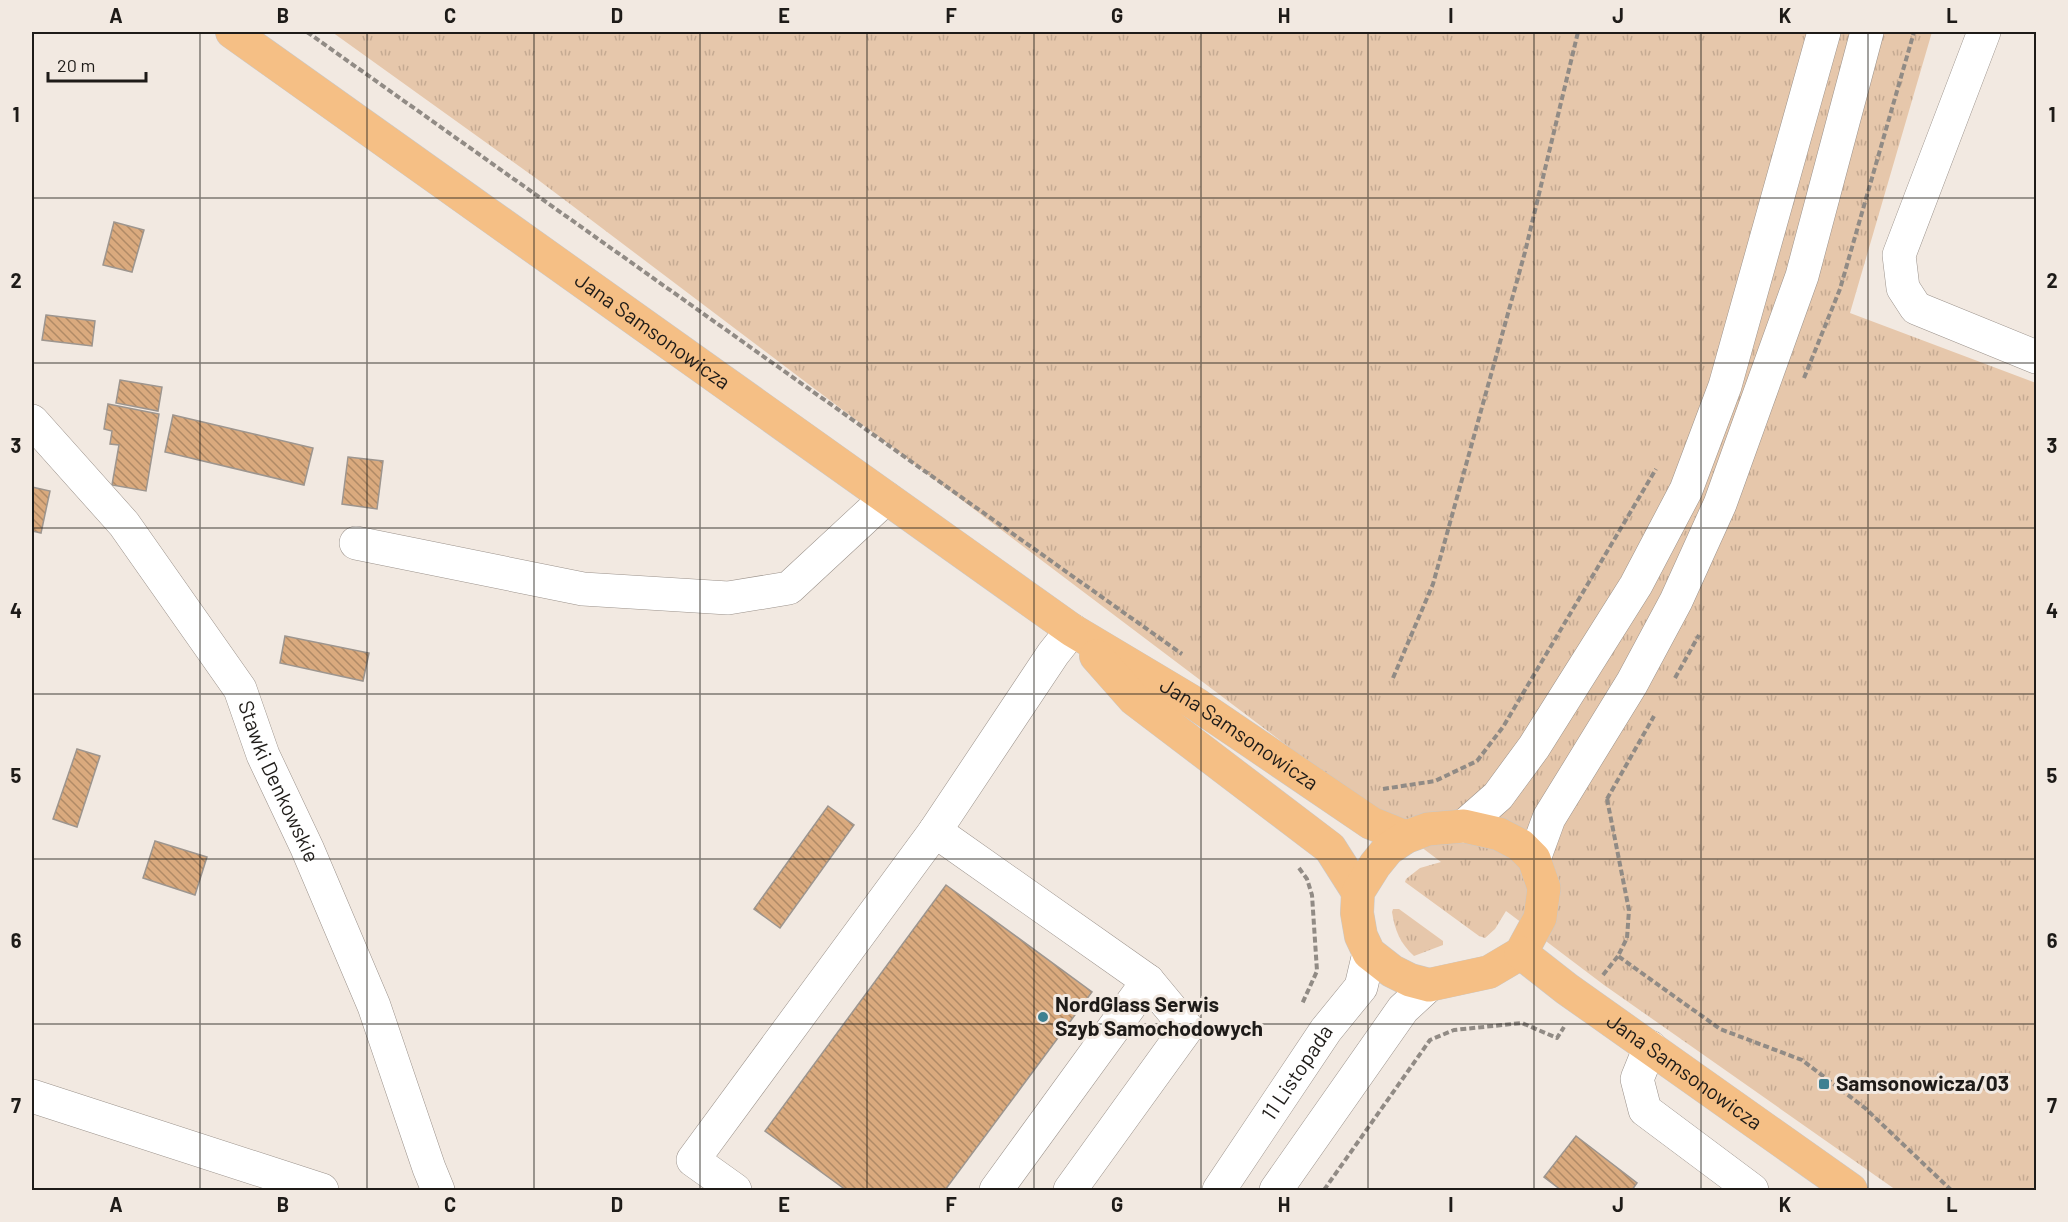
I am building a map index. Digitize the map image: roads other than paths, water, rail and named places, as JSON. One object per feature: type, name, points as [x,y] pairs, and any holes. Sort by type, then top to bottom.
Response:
[{"type":"main road","name":"Jana Samsonowicza","points":[[232,32],[1072,630],[1196,704],[1371,823],[1406,837]]},
{"type":"main road","name":"Jana Samsonowicza","points":[[1072,630],[1134,699],[1330,848],[1358,892]]},
{"type":"main road","points":[[1464,826],[1499,834],[1520,844],[1533,859],[1544,888],[1540,918],[1521,953],[1488,972],[1429,985],[1410,980],[1392,971],[1369,953],[1361,936],[1357,913],[1358,892],[1381,857],[1388,849],[1406,837],[1428,828],[1464,826]]},
{"type":"main road","name":"Jana Samsonowicza","points":[[1521,953],[1851,1191]]},
{"type":"street","points":[[1464,826],[1498,796],[1534,747],[1636,585],[1686,490],[1725,386],[1824,32]]},
{"type":"street","points":[[1533,859],[1549,818],[1632,683],[1676,601],[1720,504],[1764,388],[1802,276],[1867,32]]},
{"type":"street","points":[[1984,32],[1899,255],[1902,288],[1916,308],[2037,357]]},
{"type":"street","name":"Stawki Denkowskie","points":[[32,421],[124,524],[240,690],[263,755],[307,848],[374,1006],[438,1191]]},
{"type":"street","points":[[356,543],[583,590],[728,598],[789,588],[886,498]]},
{"type":"street","points":[[735,1191],[693,1160],[935,831],[1053,654],[1072,630]]},
{"type":"street","points":[[935,831],[1148,981],[1186,1028],[1070,1191]]},
{"type":"street","name":"11 Listopada","points":[[1219,1191],[1326,1030],[1360,987],[1369,953]]},
{"type":"street","points":[[996,1191],[1148,981]]},
{"type":"street","points":[[1276,1191],[1403,1009],[1429,985]]},
{"type":"street","points":[[1650,1047],[1637,1079],[1645,1110],[1752,1191]]},
{"type":"street","points":[[32,1096],[321,1191]]},
{"type":"place","name":"NordGlass Serwis Szyb Samochodowych","points":[[1043,1017]]},
{"type":"place","name":"Samsonowicza/03","points":[[1824,1084]]}]
